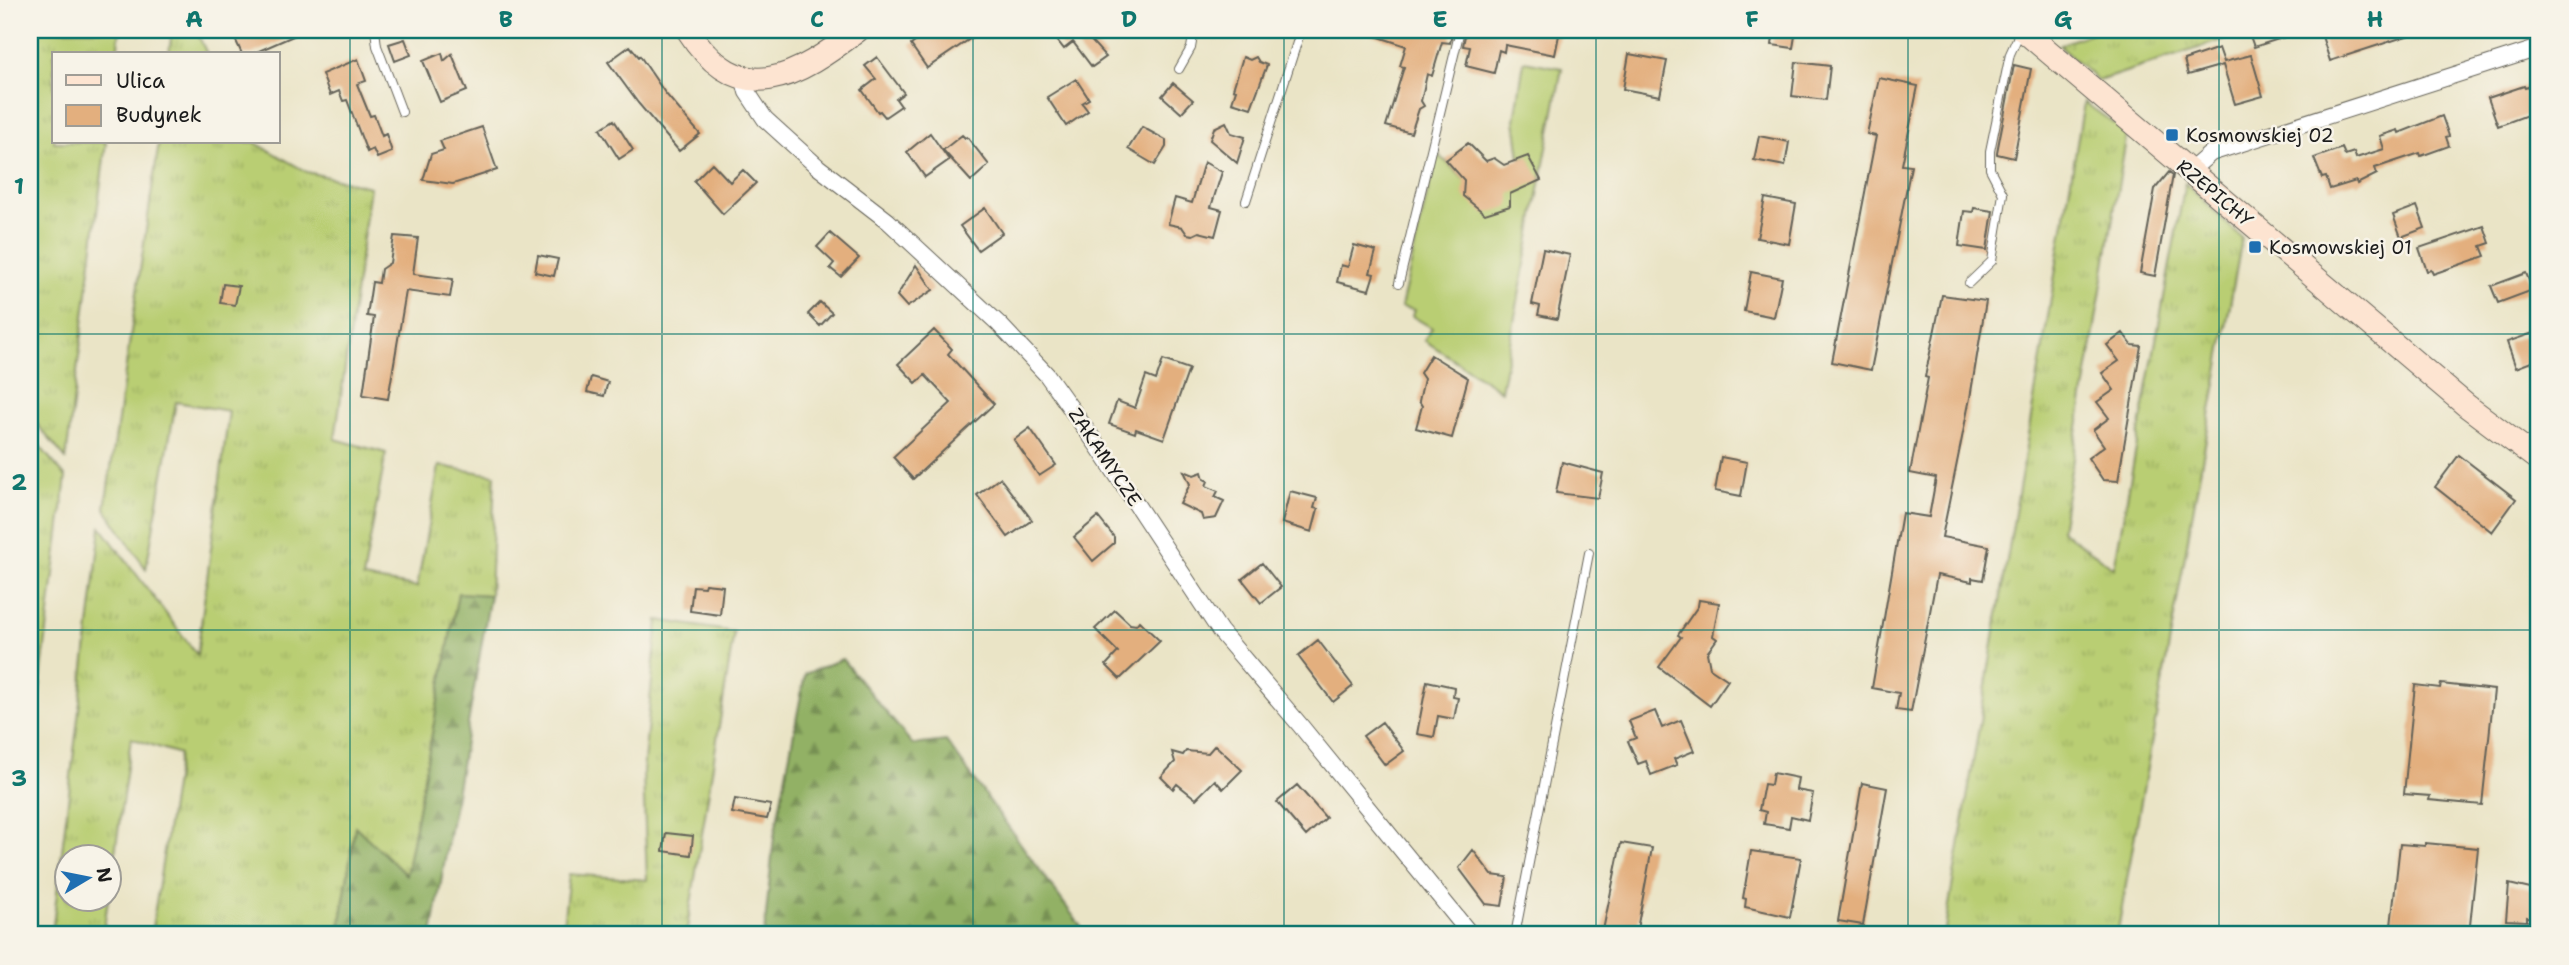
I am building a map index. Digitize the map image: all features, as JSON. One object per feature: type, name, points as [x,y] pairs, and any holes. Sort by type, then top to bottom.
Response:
[{"type":"street","name":"ZAKAMYCZE","points":[[688,30],[712,59],[744,80],[747,92],[765,119],[818,167],[888,221],[999,324],[1047,374],[1105,456],[1220,631],[1471,935]]},
{"type":"street","points":[[744,80],[765,80],[791,73],[816,60],[858,30]]},
{"type":"street","name":"RZEPICHY","points":[[2022,30],[2467,405],[2539,460]]},
{"type":"street","points":[[2189,172],[2211,153],[2539,48]]},
{"type":"lane","points":[[375,30],[377,46],[402,112]]},
{"type":"lane","points":[[1179,69],[1191,48],[1194,30]]},
{"type":"lane","points":[[1247,201],[1301,30]]},
{"type":"lane","points":[[1399,283],[1460,30]]},
{"type":"lane","points":[[1969,283],[1992,261],[2003,194],[1990,169],[1990,150],[2010,54],[2022,30]]},
{"type":"lane","points":[[1514,935],[1589,553]]},
{"type":"green space","points":[[30,30],[120,30],[117,52],[52,52],[52,144],[106,144],[66,459],[30,416]]},
{"type":"green space","points":[[172,30],[196,30],[206,52],[169,52]]},
{"type":"green space","points":[[2099,30],[2253,30],[2098,81],[2059,45]]},
{"type":"green space","points":[[1524,61],[1562,68],[1501,391],[1424,340],[1432,328],[1412,316],[1414,310],[1401,307],[1437,153],[1468,183],[1528,157],[1520,157],[1515,120]]},
{"type":"green space","points":[[2084,102],[2127,133],[2061,530],[2114,568],[2185,183],[2242,238],[2117,935],[1944,935]]},
{"type":"green space","points":[[159,144],[258,144],[307,172],[370,187],[335,439],[386,453],[363,578],[417,587],[439,466],[495,475],[490,595],[458,593],[406,875],[355,827],[339,935],[151,935],[179,754],[131,738],[117,842],[63,842],[101,527],[197,655],[229,411],[176,402],[146,569],[105,508]]},
{"type":"green space","points":[[30,435],[66,477],[30,768]]},
{"type":"green space","points":[[458,593],[490,595],[432,935],[339,935],[355,826],[406,875]]},
{"type":"green space","points":[[658,620],[734,632],[686,935],[562,935],[569,874],[647,880],[643,772]]},
{"type":"green space","points":[[842,659],[913,745],[946,741],[1087,935],[764,935],[774,837],[805,674]]},
{"type":"green space","points":[[55,912],[106,912],[103,935],[52,934]]},
{"type":"building","points":[[231,30],[307,30],[257,52],[241,52]]},
{"type":"building","points":[[917,30],[983,30],[927,68],[911,45],[922,37]]},
{"type":"building","points":[[1049,30],[1088,30],[1084,33],[1106,57],[1092,67],[1073,42],[1064,49]]},
{"type":"building","points":[[1368,30],[1453,30],[1450,43],[1442,42],[1432,76],[1427,74],[1421,101],[1424,106],[1419,109],[1411,133],[1386,126],[1404,67],[1400,66],[1406,46],[1367,33]]},
{"type":"building","points":[[1466,30],[1560,30],[1555,55],[1505,45],[1504,52],[1499,50],[1494,73],[1466,66],[1470,47],[1463,46]]},
{"type":"building","points":[[1774,30],[1796,30],[1793,48],[1772,45]]},
{"type":"building","points":[[2260,30],[2297,30],[2297,33],[2254,47],[2249,33]]},
{"type":"building","points":[[2320,30],[2416,30],[2416,33],[2330,61]]},
{"type":"building","points":[[405,39],[411,55],[395,61],[389,44]]},
{"type":"building","points":[[630,46],[700,134],[679,151],[638,103],[608,62]]},
{"type":"building","points":[[2219,48],[2224,62],[2251,55],[2263,96],[2235,104],[2223,65],[2188,75],[2184,60]]},
{"type":"building","points":[[442,53],[444,61],[452,54],[467,91],[440,102],[423,61]]},
{"type":"building","points":[[1629,54],[1667,61],[1660,96],[1623,89]]},
{"type":"building","points":[[877,57],[904,93],[896,99],[901,106],[885,117],[862,90],[876,79],[865,66]]},
{"type":"building","points":[[1243,57],[1250,60],[1256,57],[1259,62],[1267,65],[1251,108],[1232,102],[1236,90],[1233,89]]},
{"type":"building","points":[[358,59],[366,81],[357,84],[370,116],[374,115],[382,136],[386,134],[392,152],[377,158],[373,149],[367,152],[347,100],[343,101],[339,91],[330,95],[322,74]]},
{"type":"building","points":[[1796,62],[1830,66],[1826,100],[1792,96]]},
{"type":"building","points":[[2014,65],[2031,69],[2014,158],[1997,152]]},
{"type":"building","points":[[1879,78],[1918,86],[1902,165],[1911,166],[1871,370],[1832,362],[1876,136],[1867,134]]},
{"type":"building","points":[[1076,79],[1089,99],[1082,103],[1088,111],[1066,126],[1047,97]]},
{"type":"building","points":[[1173,83],[1193,100],[1181,113],[1162,96]]},
{"type":"building","points":[[2534,85],[2539,108],[2532,110],[2533,113],[2498,126],[2488,98]]},
{"type":"building","points":[[2442,116],[2449,136],[2446,137],[2449,146],[2375,168],[2377,174],[2357,184],[2356,181],[2330,189],[2326,177],[2322,178],[2314,158],[2342,148],[2345,155],[2354,152],[2356,158],[2384,149],[2380,136],[2398,130],[2399,133]]},
{"type":"building","points":[[614,120],[633,150],[619,159],[600,129]]},
{"type":"building","points":[[1226,122],[1231,133],[1245,137],[1237,163],[1210,140],[1214,128]]},
{"type":"building","points":[[482,127],[497,170],[453,184],[423,180],[431,154],[444,150],[440,141]]},
{"type":"building","points":[[1142,127],[1166,140],[1166,147],[1155,165],[1128,149]]},
{"type":"building","points":[[930,133],[949,160],[925,177],[907,152]]},
{"type":"building","points":[[962,135],[967,137],[989,165],[971,181],[943,150]]},
{"type":"building","points":[[1759,136],[1789,142],[1785,166],[1754,160]]},
{"type":"building","points":[[1468,143],[1486,161],[1494,158],[1504,165],[1528,156],[1541,180],[1510,194],[1510,206],[1485,214],[1463,196],[1464,180],[1446,160]]},
{"type":"building","points":[[1204,162],[1222,172],[1211,207],[1222,210],[1215,236],[1199,232],[1187,234],[1182,227],[1168,224],[1175,198],[1192,203]]},
{"type":"building","points":[[712,163],[730,182],[743,170],[756,183],[723,214],[694,181]]},
{"type":"building","points":[[2169,172],[2173,175],[2155,276],[2140,273],[2155,189]]},
{"type":"building","points":[[1765,198],[1796,204],[1789,244],[1757,238]]},
{"type":"building","points":[[2417,206],[2425,228],[2401,237],[2393,215]]},
{"type":"building","points":[[985,208],[1002,233],[978,250],[960,226]]},
{"type":"building","points":[[1974,208],[1993,211],[1987,250],[1959,246],[1964,211],[1973,212]]},
{"type":"building","points":[[2484,226],[2490,243],[2481,246],[2485,256],[2433,274],[2431,270],[2427,271],[2419,248]]},
{"type":"building","points":[[830,233],[859,258],[841,277],[830,268],[834,263],[817,247]]},
{"type":"building","points":[[394,236],[418,238],[413,274],[453,279],[450,297],[406,291],[388,399],[363,395],[374,317],[367,316],[372,282],[379,283],[381,269],[390,263]]},
{"type":"building","points":[[1354,245],[1376,251],[1369,290],[1337,282],[1341,265],[1348,267]]},
{"type":"building","points":[[1543,249],[1570,255],[1557,319],[1538,315],[1540,306],[1532,304]]},
{"type":"building","points":[[538,255],[558,259],[554,276],[535,272]]},
{"type":"building","points":[[916,265],[933,290],[907,307],[897,296]]},
{"type":"building","points":[[1751,272],[1782,278],[1774,317],[1744,311]]},
{"type":"building","points":[[2526,273],[2533,290],[2498,303],[2491,286]]},
{"type":"building","points":[[223,284],[239,286],[235,305],[220,303]]},
{"type":"building","points":[[1942,295],[1986,301],[1942,537],[1989,546],[1983,580],[1972,578],[1972,582],[1937,575],[1911,712],[1896,710],[1899,693],[1872,688],[1902,513],[1929,517],[1936,478],[1910,473],[1928,378],[1925,377]]},
{"type":"building","points":[[820,302],[832,313],[820,326],[808,314]]},
{"type":"building","points":[[934,330],[952,349],[948,354],[994,404],[913,479],[893,457],[951,403],[925,375],[916,383],[898,364]]},
{"type":"building","points":[[2539,331],[2539,359],[2516,368],[2507,342]]},
{"type":"building","points":[[2123,333],[2132,345],[2141,346],[2118,481],[2103,480],[2088,458],[2104,446],[2093,430],[2109,418],[2097,402],[2114,390],[2102,373],[2119,361],[2107,345]]},
{"type":"building","points":[[1431,355],[1468,378],[1452,438],[1416,428],[1422,406],[1419,401],[1424,379],[1420,373]]},
{"type":"building","points":[[1163,360],[1189,369],[1164,439],[1136,429],[1135,433],[1109,424],[1117,401],[1135,408],[1146,376],[1156,380]]},
{"type":"building","points":[[591,377],[608,382],[604,396],[587,392]]},
{"type":"building","points":[[1030,428],[1056,465],[1039,476],[1014,440]]},
{"type":"building","points":[[2459,455],[2516,499],[2492,532],[2435,487]]},
{"type":"building","points":[[1721,457],[1747,462],[1741,496],[1715,491]]},
{"type":"building","points":[[1562,462],[1603,473],[1598,498],[1556,493]]},
{"type":"building","points":[[1184,471],[1194,475],[1202,472],[1204,479],[1208,481],[1206,486],[1218,491],[1215,497],[1224,501],[1216,518],[1203,520],[1201,514],[1180,504],[1190,484]]},
{"type":"building","points":[[1000,478],[1032,520],[1008,537],[977,495]]},
{"type":"building","points":[[1290,491],[1317,498],[1314,508],[1318,509],[1312,532],[1282,523]]},
{"type":"building","points":[[1098,517],[1114,537],[1114,543],[1093,561],[1074,537]]},
{"type":"building","points":[[1262,563],[1281,587],[1261,603],[1242,579]]},
{"type":"building","points":[[705,584],[723,586],[720,615],[690,611],[693,586],[704,587]]},
{"type":"building","points":[[1699,600],[1719,603],[1713,636],[1717,639],[1707,653],[1710,668],[1728,680],[1710,706],[1659,667],[1681,637],[1678,635],[1698,606]]},
{"type":"building","points":[[1115,610],[1130,624],[1136,625],[1139,621],[1160,641],[1120,679],[1106,665],[1118,652],[1095,629]]},
{"type":"building","points":[[1318,640],[1353,686],[1333,702],[1298,656]]},
{"type":"building","points":[[1427,681],[1454,687],[1453,697],[1458,698],[1454,719],[1438,716],[1434,737],[1417,734]]},
{"type":"building","points":[[2441,684],[2494,690],[2482,805],[2429,800],[2430,796],[2404,794],[2415,685],[2440,688]]},
{"type":"building","points":[[1655,711],[1662,728],[1681,720],[1694,751],[1674,759],[1677,765],[1651,775],[1646,761],[1638,764],[1628,741],[1636,738],[1629,721]]},
{"type":"building","points":[[1382,722],[1404,751],[1385,765],[1363,736]]},
{"type":"building","points":[[1215,745],[1242,770],[1223,789],[1215,780],[1196,799],[1177,784],[1173,789],[1161,777],[1175,762],[1172,752],[1183,755],[1186,751],[1208,753]]},
{"type":"building","points":[[1773,773],[1798,778],[1796,790],[1813,793],[1808,820],[1791,816],[1789,828],[1764,824],[1766,812],[1759,810],[1764,784],[1771,785]]},
{"type":"building","points":[[1862,783],[1887,788],[1863,925],[1838,921]]},
{"type":"building","points":[[1297,785],[1326,818],[1306,836],[1277,802]]},
{"type":"building","points":[[735,799],[771,805],[767,819],[732,813]]},
{"type":"building","points":[[666,833],[693,836],[691,855],[663,851]]},
{"type":"building","points":[[1621,843],[1652,848],[1636,935],[1602,935]]},
{"type":"building","points":[[2425,843],[2478,848],[2469,935],[2390,935],[2400,844],[2425,846]]},
{"type":"building","points":[[1473,850],[1492,875],[1507,877],[1502,906],[1486,904],[1459,868]]},
{"type":"building","points":[[1751,851],[1801,858],[1790,917],[1745,907],[1746,899],[1743,898]]},
{"type":"building","points":[[2509,884],[2539,891],[2539,911],[2535,912],[2534,918],[2527,917],[2527,921],[2506,920]]},
{"type":"place","name":"Kosmowskiej 02","points":[[2172,135]]},
{"type":"place","name":"Kosmowskiej 01","points":[[2255,247]]}]
